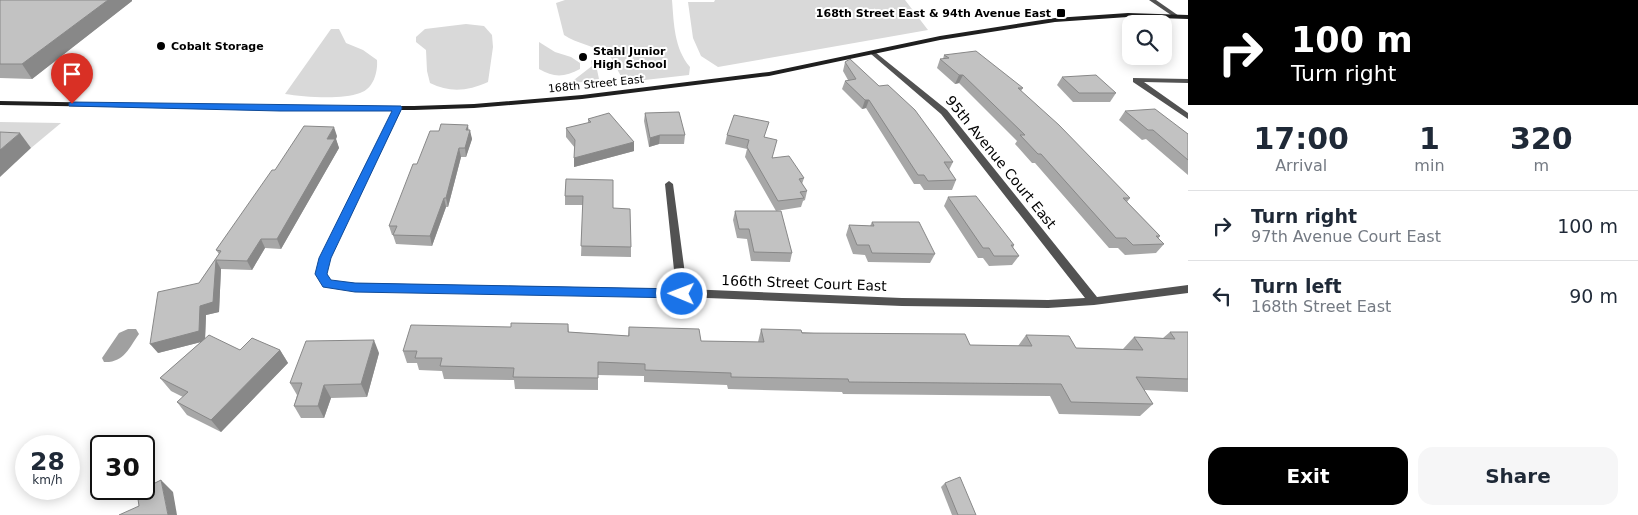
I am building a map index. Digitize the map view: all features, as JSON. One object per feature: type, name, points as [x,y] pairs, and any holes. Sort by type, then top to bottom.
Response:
[{"type":"street","points":[[1152,0],[1176,16]]},
{"type":"street","name":"168th Street East","points":[[0,103],[280,108],[474,106],[607,94],[768,74],[940,38],[1055,20],[1128,16],[1188,17]]},
{"type":"street","name":"95th Avenue Court East","points":[[873,53],[944,112],[1094,302]]},
{"type":"street","points":[[1188,81],[1136,80],[1188,117]]},
{"type":"street","name":"166th Street Court East","points":[[398,108],[325,258],[321,274],[328,284],[355,287],[682,294],[902,302],[1048,304],[1094,302],[1188,289]]},
{"type":"street","points":[[669,184],[682,294]]},
{"type":"shaded area","points":[[565,0],[672,0],[678,44],[690,67],[689,75],[627,82],[623,79],[613,60],[607,54],[564,35],[556,3]]},
{"type":"shaded area","points":[[715,0],[905,0],[928,30],[718,67],[701,56],[693,38],[688,2],[714,2]]},
{"type":"shaded area","points":[[466,24],[484,26],[492,35],[493,47],[488,82],[459,90],[430,83],[427,71],[426,50],[416,42],[416,37],[425,29]]},
{"type":"shaded area","points":[[331,29],[339,29],[346,43],[363,50],[377,60],[374,80],[365,91],[343,97],[312,97],[285,94]]},
{"type":"shaded area","points":[[539,42],[555,52],[571,57],[580,63],[580,69],[569,74],[555,75],[539,69]]},
{"type":"shaded area","points":[[591,60],[596,65],[599,79],[596,81],[570,83],[592,66]]},
{"type":"shaded area","points":[[0,122],[61,123],[31,148],[0,147]]},
{"type":"shaded area","points":[[128,329],[136,329],[139,334],[129,349],[116,360],[104,362],[102,358],[119,333]]},
{"type":"building","points":[[0,0],[108,0],[22,64],[0,64]]},
{"type":"building","points":[[976,51],[1023,88],[1018,88],[1059,125],[1130,198],[1123,198],[1160,236],[1156,236],[1164,244],[1133,245],[1126,238],[1116,238],[1041,154],[1038,154],[1020,135],[1025,135],[963,75],[959,75],[940,59],[949,58],[944,55]]},
{"type":"building","points":[[850,59],[879,86],[888,85],[915,110],[953,162],[944,162],[956,180],[928,181],[924,175],[918,175],[869,100],[865,100],[845,81],[856,79],[845,62]]},
{"type":"building","points":[[1096,75],[1116,93],[1079,93],[1062,77]]},
{"type":"building","points":[[1155,109],[1188,134],[1188,160],[1153,130],[1148,130],[1125,111]]},
{"type":"building","points":[[679,112],[685,135],[660,135],[650,138],[645,113]]},
{"type":"building","points":[[609,113],[634,142],[574,158],[575,140],[566,128],[591,122],[588,119]]},
{"type":"building","points":[[734,115],[769,122],[764,137],[777,140],[772,158],[789,156],[804,178],[799,179],[807,191],[800,192],[804,198],[778,201],[747,147],[749,140],[727,135]]},
{"type":"building","points":[[441,124],[468,125],[466,130],[470,130],[465,148],[459,148],[446,198],[444,198],[430,236],[393,235],[397,226],[389,226],[413,164],[417,164],[430,131],[439,131]]},
{"type":"building","points":[[304,126],[334,127],[327,139],[335,139],[277,239],[261,239],[247,261],[216,260],[213,302],[200,306],[199,331],[150,344],[158,292],[199,283],[221,251],[216,250],[272,170],[275,170]]},
{"type":"building","points":[[0,132],[20,133],[0,150]]},
{"type":"building","points":[[566,179],[613,180],[613,208],[630,209],[631,247],[581,246],[583,196],[565,196]]},
{"type":"building","points":[[976,196],[1014,245],[1011,245],[1019,256],[994,256],[989,248],[983,248],[948,197]]},
{"type":"building","points":[[735,211],[781,211],[792,253],[754,252],[749,229],[739,229]]},
{"type":"building","points":[[872,222],[919,222],[935,254],[872,253],[869,245],[857,245],[849,225],[874,226]]},
{"type":"building","points":[[511,323],[568,324],[568,332],[629,336],[629,327],[699,329],[701,341],[764,342],[761,329],[801,330],[802,333],[965,334],[970,345],[1032,346],[1026,335],[1069,336],[1076,348],[1143,350],[1134,337],[1175,339],[1170,332],[1188,332],[1188,379],[1136,377],[1153,404],[1071,402],[1061,384],[849,382],[848,379],[731,377],[731,373],[645,370],[645,364],[598,362],[598,378],[513,377],[514,368],[440,366],[442,358],[415,358],[417,351],[403,351],[411,325],[511,327]]},
{"type":"building","points":[[209,335],[240,350],[252,338],[280,350],[211,420],[177,402],[188,392],[160,378]]},
{"type":"building","points":[[374,340],[361,384],[324,385],[318,406],[294,406],[302,383],[290,383],[306,341]]},
{"type":"building","points":[[960,477],[976,515],[958,515],[945,483]]},
{"type":"building","points":[[161,480],[168,515],[119,515],[139,506],[138,500],[155,500],[155,483]]},
{"type":"place","name":"168th Street East & 94th Avenue East","points":[[1061,13]]},
{"type":"place","name":"Cobalt Storage","points":[[161,46]]},
{"type":"place","name":"Stahl Junior High School","points":[[583,57]]},
{"type":"route","points":[[72,104],[398,108],[325,258],[321,274],[328,284],[355,287],[682,294]]}]
